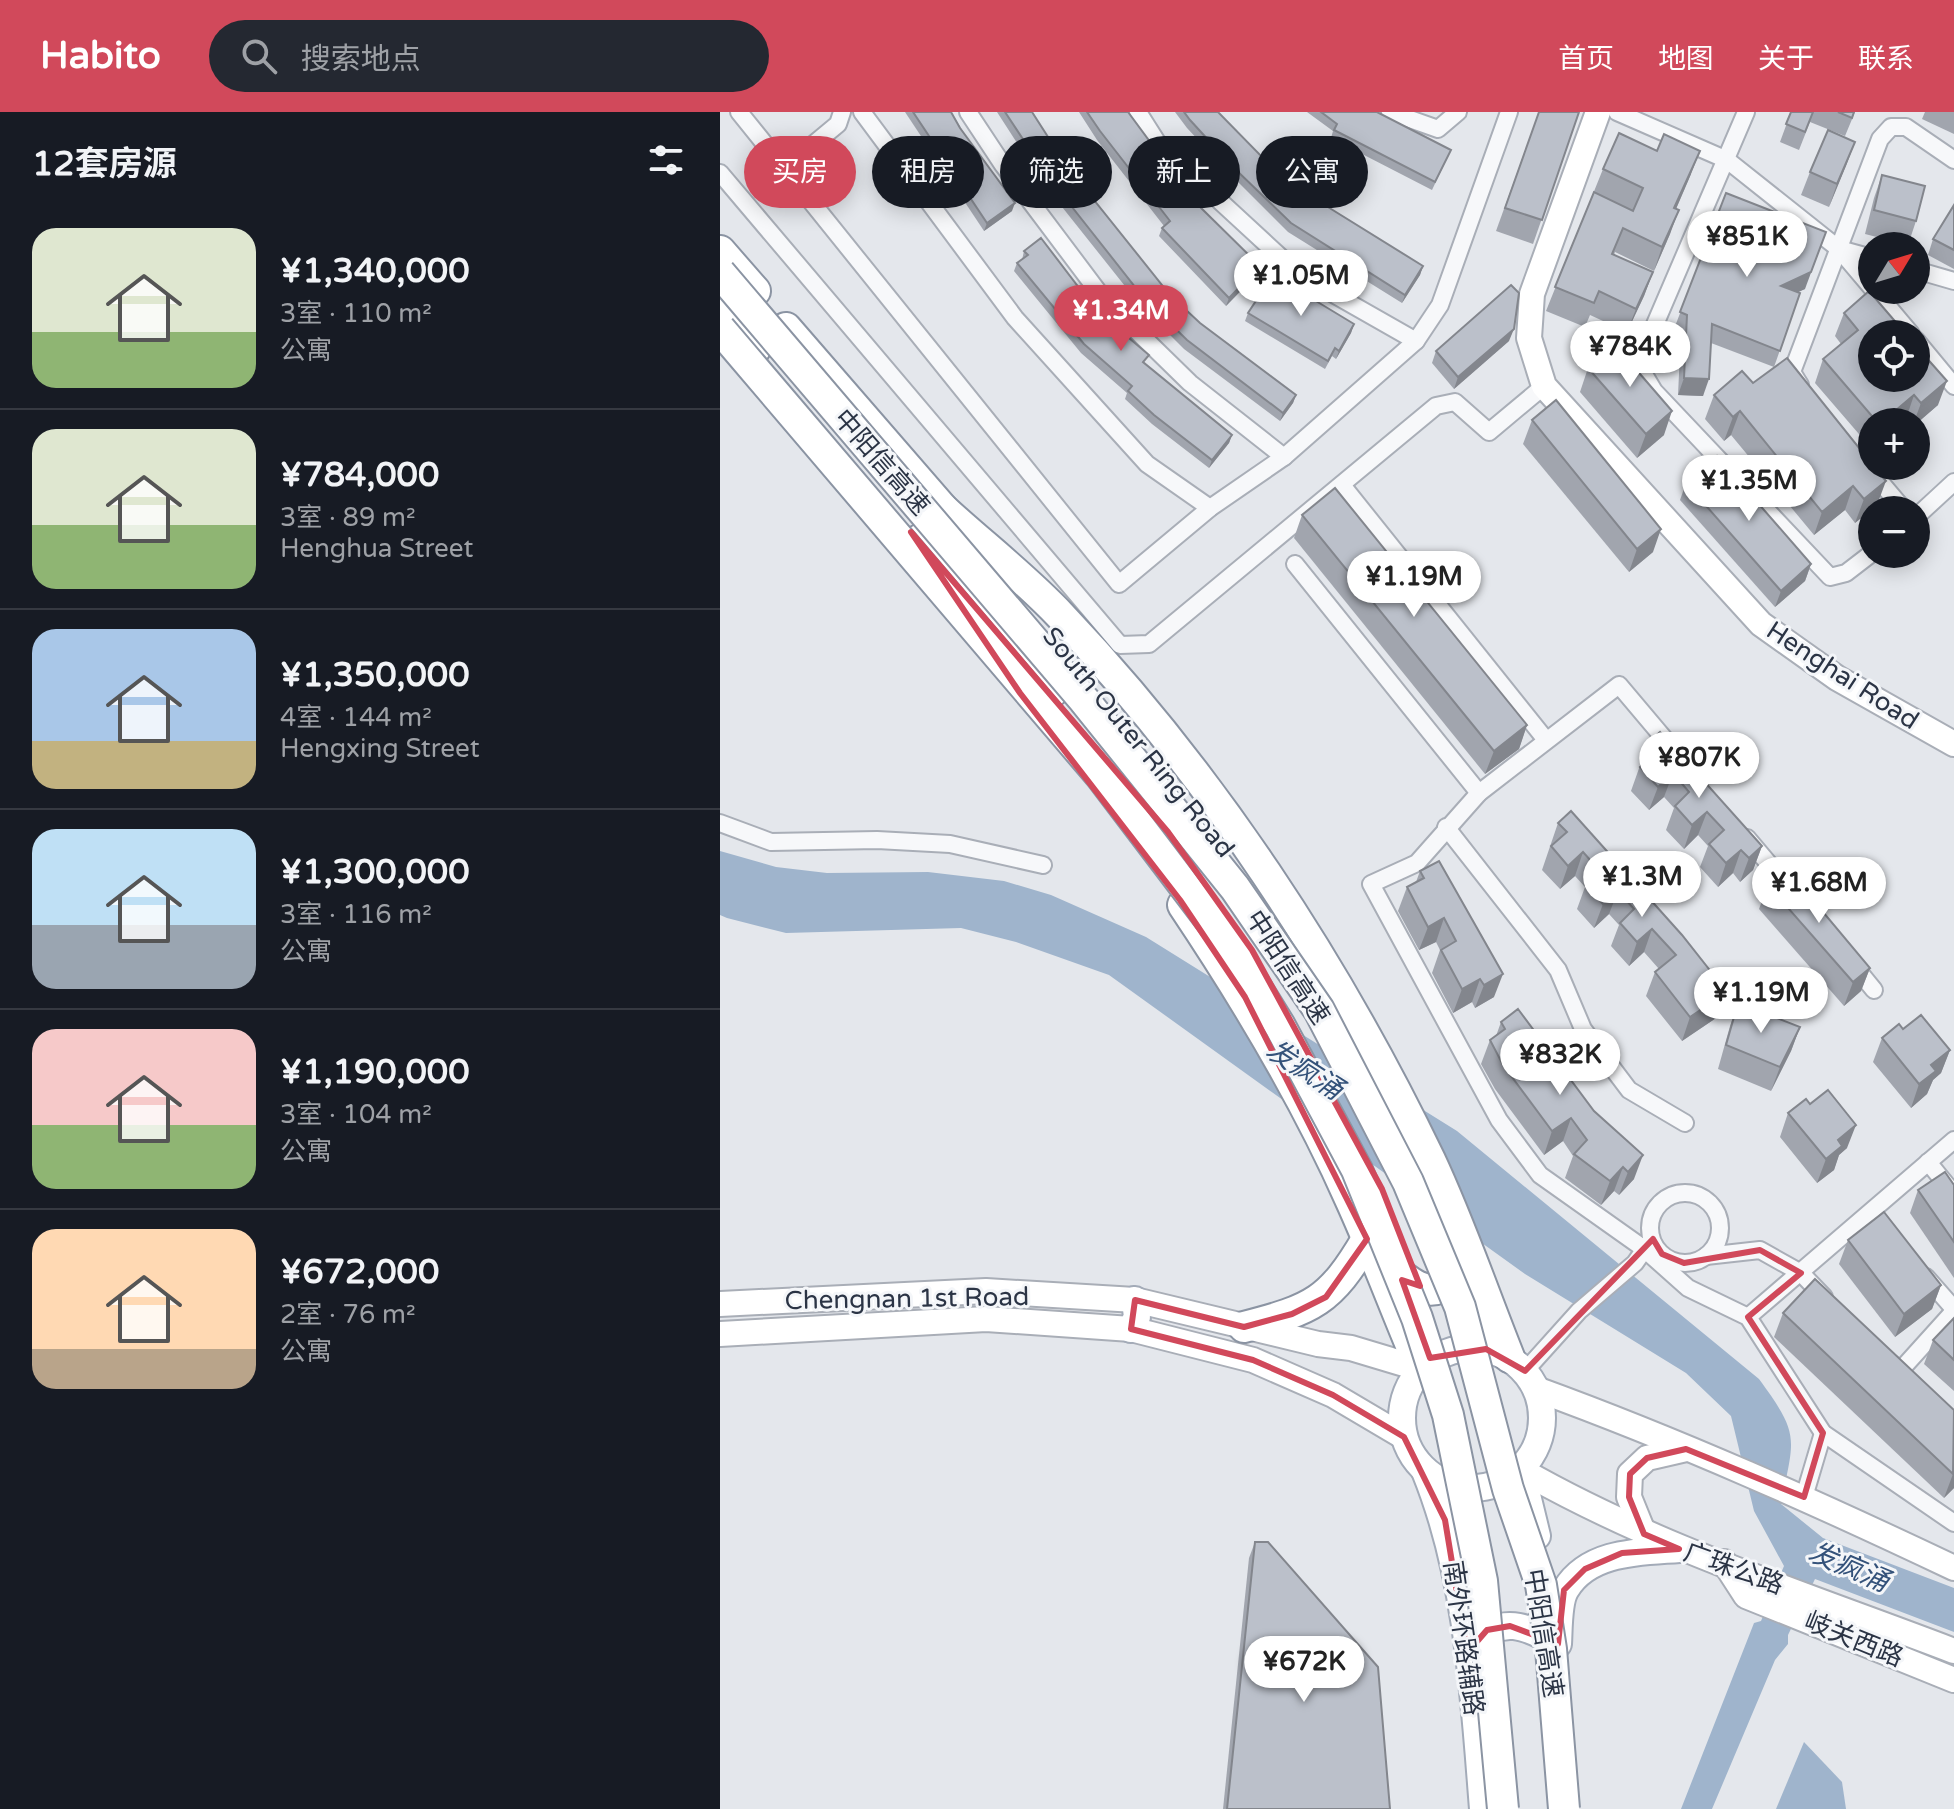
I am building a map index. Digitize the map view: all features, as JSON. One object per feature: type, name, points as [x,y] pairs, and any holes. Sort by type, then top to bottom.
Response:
[{"type":"highway","points":[[720,251],[943,509],[1059,614],[1193,771],[1282,896],[1393,1091],[1431,1162],[1464,1245],[1523,1372]]},
{"type":"highway","name":"中阳信高速","points":[[720,273],[1084,700],[1235,888],[1319,1010],[1408,1182],[1460,1307],[1508,1489],[1541,1585],[1551,1649],[1564,1809]]},
{"type":"highway","points":[[720,307],[911,532],[1020,693],[1180,900],[1245,997],[1300,1100],[1367,1239],[1421,1369]]},
{"type":"highway","name":"中阳信高速","points":[[720,329],[1091,764],[1233,950],[1280,1026],[1357,1170],[1417,1318],[1448,1415],[1482,1581],[1503,1809]]},
{"type":"highway","name":"South Outer Ring Road","points":[[943,509],[1079,664],[1203,817],[1288,943],[1349,1043],[1445,1239],[1488,1367],[1525,1524],[1551,1737],[1554,1809]]},
{"type":"highway","name":"South Outer Ring Road","points":[[911,532],[1053,691],[1168,832],[1252,950],[1309,1047],[1382,1189],[1440,1339],[1470,1448],[1496,1593],[1516,1809]]},
{"type":"highway","points":[[1367,1239],[1407,1282],[1429,1290],[1440,1289],[1453,1280],[1462,1260],[1464,1245]]},
{"type":"highway","points":[[1244,1327],[1292,1314],[1326,1297],[1347,1273],[1367,1239]]},
{"type":"main road","name":"Henghai Road","points":[[1598,112],[1532,294],[1529,338],[1544,386],[1761,624],[1837,678],[1954,744]]},
{"type":"main road","name":"Chengnan 1st Road","points":[[720,1304],[986,1291],[1135,1300],[1244,1327],[1351,1348],[1421,1369]]},
{"type":"main road","points":[[1131,1329],[1137,1317],[1135,1300]]},
{"type":"main road","name":"Chengnan 1st Road","points":[[720,1334],[986,1319],[1131,1329],[1253,1360],[1333,1395],[1404,1437]]},
{"type":"main road","points":[[1523,1372],[1542,1410],[1542,1432],[1534,1453],[1521,1470],[1503,1482],[1473,1488],[1443,1483],[1425,1471],[1404,1437],[1401,1412],[1407,1389],[1421,1369],[1440,1355],[1463,1348],[1486,1349],[1523,1372],[1686,1449],[1804,1497],[1954,1568]]},
{"type":"main road","points":[[1644,1534],[1629,1497],[1630,1474],[1647,1458],[1686,1449]]},
{"type":"main road","points":[[1521,1470],[1550,1593],[1558,1644],[1567,1705],[1574,1809]]},
{"type":"main road","name":"广珠公路","points":[[1521,1470],[1585,1507],[1644,1534],[1679,1549],[1724,1562],[1764,1591],[1818,1599],[1954,1651]]},
{"type":"main road","name":"南外环路辅路","points":[[1425,1471],[1445,1520],[1453,1556],[1467,1653],[1483,1809]]},
{"type":"main road","points":[[1558,1644],[1564,1590],[1585,1569],[1622,1553],[1679,1549]]},
{"type":"main road","name":"岐关西路","points":[[1764,1591],[1803,1619],[1954,1680]]},
{"type":"main road","points":[[1467,1653],[1487,1630],[1510,1626],[1533,1629],[1558,1644]]},
{"type":"street","points":[[739,112],[759,136]]},
{"type":"street","points":[[824,136],[838,124],[842,112]]},
{"type":"street","points":[[862,112],[1015,318],[1147,464],[1210,508]]},
{"type":"street","points":[[968,112],[1003,165],[1103,298],[1190,383],[1284,457]]},
{"type":"street","points":[[1138,112],[1159,145],[1300,275],[1416,341]]},
{"type":"street","points":[[1390,112],[1438,129],[1458,112]]},
{"type":"street","points":[[817,208],[1119,584],[1210,508],[1284,457],[1416,341],[1440,305],[1509,112]]},
{"type":"street","points":[[1617,112],[1727,160],[1839,249],[1858,271]]},
{"type":"street","points":[[1746,112],[1638,364],[1654,391],[1830,577],[1846,573],[1858,564]]},
{"type":"street","points":[[1815,404],[1792,372],[1880,139],[1891,127],[1906,127],[1954,160]]},
{"type":"street","points":[[720,173],[1120,645],[1149,644],[1436,406],[1455,402],[1489,432],[1544,386]]},
{"type":"street","points":[[1839,249],[1858,254]]},
{"type":"street","points":[[1930,274],[1954,281]]},
{"type":"street","points":[[1886,304],[1899,320]]},
{"type":"street","points":[[1930,357],[1954,386]]},
{"type":"street","points":[[1878,480],[1892,496]]},
{"type":"street","points":[[1930,504],[1954,482]]},
{"type":"street","points":[[1342,485],[1546,740]]},
{"type":"street","points":[[1295,564],[1479,793]]},
{"type":"street","points":[[1681,758],[1619,685],[1479,793],[1417,863],[1371,884],[1508,1131],[1540,1175],[1643,1250],[1688,1288],[1748,1317],[1823,1433],[1954,1523]]},
{"type":"street","points":[[1732,819],[1803,904]]},
{"type":"street","points":[[720,823],[771,842],[877,840],[950,844],[1043,865]]},
{"type":"street","points":[[1446,827],[1558,970],[1583,1029],[1629,1090],[1685,1123]]},
{"type":"street","points":[[1844,953],[1874,990]]},
{"type":"street","points":[[1748,1317],[1874,1218],[1954,1140]]},
{"type":"street","points":[[1928,1162],[1954,1194]]},
{"type":"street","points":[[1523,1372],[1579,1311],[1643,1250],[1651,1222],[1662,1202],[1682,1193],[1693,1194],[1712,1205],[1720,1226],[1715,1247],[1706,1256]]},
{"type":"street","points":[[1643,1250],[1684,1263],[1706,1256],[1760,1250],[1801,1273],[1833,1306]]},
{"type":"street","points":[[1877,1350],[1899,1372],[1954,1310],[1916,1266]]},
{"type":"street","points":[[1804,1497],[1823,1433]]},
{"type":"highlighted area","points":[[911,532],[1168,832],[1252,950],[1382,1189],[1420,1286],[1402,1280],[1430,1358],[1486,1349],[1525,1371],[1653,1239],[1662,1254],[1684,1263],[1760,1250],[1801,1273],[1748,1317],[1823,1433],[1804,1497],[1686,1449],[1647,1458],[1630,1474],[1629,1497],[1644,1534],[1679,1549],[1622,1553],[1585,1569],[1564,1590],[1558,1644],[1510,1626],[1487,1630],[1467,1653],[1445,1520],[1404,1437],[1333,1395],[1253,1360],[1131,1329],[1135,1300],[1244,1327],[1292,1314],[1326,1297],[1367,1239],[1245,997],[1180,900],[1020,693]]},
{"type":"water","name":"发疯涌","points":[[720,851],[776,867],[827,873],[928,872],[1004,881],[1051,895],[1146,937],[1457,1131],[1759,1379],[1782,1413],[1791,1438],[1781,1504],[1823,1538],[1954,1588],[1954,1632],[1815,1579],[1788,1635],[1788,1644],[1775,1660],[1712,1809],[1681,1809],[1754,1623],[1761,1621],[1784,1566],[1754,1511],[1731,1416],[1686,1373],[1525,1274],[1109,975],[1016,942],[961,928],[786,933],[727,918],[720,915]]},
{"type":"water","points":[[1804,1742],[1842,1782],[1846,1809],[1776,1809]]},
{"type":"building","points":[[913,112],[951,112],[966,136],[929,136]]},
{"type":"building","points":[[1005,112],[1032,112],[1047,136],[1021,136]]},
{"type":"building","points":[[1087,112],[1128,112],[1146,136],[1128,136],[1128,167],[1112,146],[1112,136],[1104,136]]},
{"type":"building","points":[[1184,112],[1218,112],[1256,151],[1256,189],[1240,174],[1240,136],[1205,136]]},
{"type":"building","points":[[1321,112],[1377,112],[1451,150],[1435,182],[1368,148],[1368,136],[1346,136],[1334,130],[1337,124]]},
{"type":"building","points":[[1539,112],[1579,112],[1542,220],[1505,208]]},
{"type":"building","points":[[1791,112],[1813,112],[1805,132],[1786,124]]},
{"type":"building","points":[[1838,112],[1854,112],[1852,118]]},
{"type":"building","points":[[1828,130],[1855,142],[1837,184],[1810,172]]},
{"type":"building","points":[[1619,133],[1657,151],[1664,134],[1700,151],[1674,208],[1679,210],[1662,247],[1623,228],[1612,254],[1653,272],[1636,309],[1599,291],[1594,303],[1555,287],[1594,192],[1633,211],[1643,188],[1603,169]]},
{"type":"building","points":[[984,161],[1000,183],[1000,208],[1008,208],[987,223],[977,208],[984,208]]},
{"type":"building","points":[[1882,175],[1925,186],[1916,221],[1874,210]]},
{"type":"building","points":[[1726,193],[1826,232],[1811,272],[1781,286],[1800,293],[1780,351],[1712,324],[1709,379],[1684,378],[1687,315],[1680,312]]},
{"type":"building","points":[[1954,205],[1954,250],[1933,239]]},
{"type":"building","points":[[1073,208],[1100,208],[1170,295],[1200,323],[1296,395],[1283,413],[1187,340],[1143,297]]},
{"type":"building","points":[[1160,208],[1201,208],[1260,266],[1229,298],[1162,228],[1170,221]]},
{"type":"building","points":[[1275,208],[1330,208],[1423,266],[1405,295],[1291,223]]},
{"type":"building","points":[[1041,238],[1096,310],[1149,355],[1143,362],[1232,435],[1212,460],[1128,391],[1132,386],[1084,344],[1017,263],[1028,255],[1024,251]]},
{"type":"building","points":[[1273,275],[1354,324],[1339,351],[1335,348],[1328,361],[1248,313]]},
{"type":"building","points":[[1511,285],[1519,293],[1514,329],[1458,377],[1436,351]]},
{"type":"building","points":[[1858,301],[1858,304],[1880,304],[1894,320],[1858,320],[1858,330],[1844,313]]},
{"type":"building","points":[[1858,330],[1858,392],[1930,392],[1930,362],[1947,381],[1921,403],[1914,395],[1899,408],[1865,408],[1823,359]]},
{"type":"building","points":[[1615,345],[1672,411],[1646,434],[1588,368]]},
{"type":"building","points":[[1787,358],[1858,447],[1858,480],[1886,481],[1868,496],[1861,496],[1853,486],[1822,512],[1740,411],[1733,417],[1714,395],[1742,371],[1753,383]]},
{"type":"building","points":[[1556,400],[1661,529],[1637,549],[1532,420]]},
{"type":"building","points":[[1717,456],[1811,564],[1781,591],[1686,483]]},
{"type":"building","points":[[1335,488],[1527,725],[1494,751],[1302,515]]},
{"type":"building","points":[[1660,732],[1762,846],[1749,858],[1741,850],[1726,863],[1709,844],[1724,830],[1707,812],[1692,825],[1675,806],[1689,792],[1673,773],[1658,787],[1640,767],[1656,753],[1648,743]]},
{"type":"building","points":[[1571,811],[1682,935],[1727,992],[1690,1017],[1655,972],[1676,955],[1652,929],[1637,942],[1620,923],[1634,909],[1618,891],[1603,904],[1585,885],[1600,871],[1583,852],[1568,866],[1551,846],[1567,832],[1558,823]]},
{"type":"building","points":[[1439,861],[1503,974],[1484,985],[1480,979],[1462,989],[1441,950],[1456,941],[1444,918],[1428,927],[1407,887],[1424,878],[1420,871]]},
{"type":"building","points":[[1787,869],[1870,968],[1853,982],[1768,885]]},
{"type":"building","points":[[1738,1003],[1800,1027],[1780,1067],[1726,1045]]},
{"type":"building","points":[[1518,1009],[1594,1111],[1643,1155],[1628,1172],[1623,1167],[1610,1181],[1574,1154],[1587,1140],[1571,1118],[1552,1131],[1503,1065],[1490,1040],[1505,1029],[1501,1022]]},
{"type":"building","points":[[1921,1015],[1950,1050],[1931,1065],[1936,1071],[1919,1084],[1882,1038],[1899,1024],[1903,1029]]},
{"type":"building","points":[[1828,1090],[1856,1125],[1838,1140],[1842,1146],[1826,1159],[1788,1113],[1806,1099],[1810,1104]]},
{"type":"building","points":[[1945,1172],[1954,1185],[1954,1242],[1918,1190]]},
{"type":"building","points":[[1884,1212],[1941,1285],[1904,1314],[1848,1240]]},
{"type":"building","points":[[1815,1279],[1954,1410],[1953,1474],[1783,1313]]},
{"type":"building","points":[[1954,1318],[1954,1360],[1933,1340]]},
{"type":"building","points":[[1255,1542],[1268,1542],[1378,1667],[1390,1809],[1227,1809]]}]
